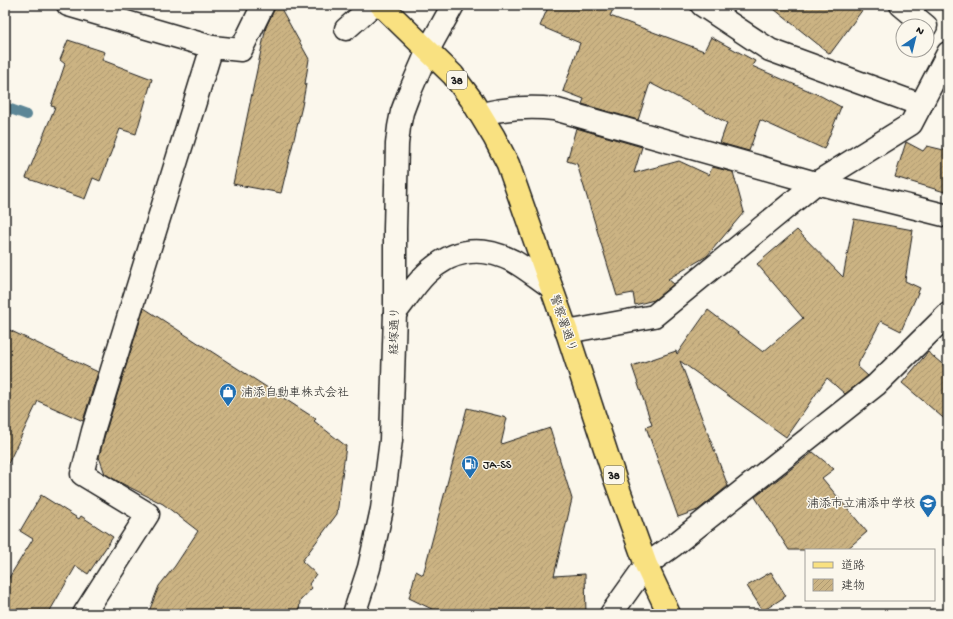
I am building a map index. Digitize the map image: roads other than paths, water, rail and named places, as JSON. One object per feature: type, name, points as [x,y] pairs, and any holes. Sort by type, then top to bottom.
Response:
[{"type":"main road","name":"38","points":[[381,5],[428,50]]},
{"type":"main road","name":"警察署通り","points":[[428,50],[453,75],[471,99],[481,114],[508,164],[567,332],[615,479],[646,565],[669,614]]},
{"type":"street","points":[[68,5],[212,47],[241,50],[263,5]]},
{"type":"street","points":[[346,29],[373,5]]},
{"type":"street","name":"経塚通り","points":[[354,614],[369,568],[382,509],[391,440],[395,313],[394,229],[398,133],[402,112],[408,96],[428,50],[453,5]]},
{"type":"street","points":[[702,5],[770,50],[921,105]]},
{"type":"street","points":[[901,5],[917,18]]},
{"type":"street","points":[[935,33],[948,44]]},
{"type":"street","points":[[84,614],[148,514],[82,474],[93,431],[212,47]]},
{"type":"street","points":[[567,332],[654,316],[816,183],[912,124],[948,53]]},
{"type":"street","points":[[481,114],[522,107],[554,109],[816,183],[948,216]]},
{"type":"street","points":[[395,313],[425,275],[441,262],[459,253],[480,251],[497,255],[514,262],[551,287]]},
{"type":"street","points":[[611,614],[646,565],[674,545],[876,385],[948,314]]},
{"type":"waterway","points":[[5,107],[27,115]]},
{"type":"place","name":"浦添自動車株式会社","points":[[228,407]]},
{"type":"place","name":"JA-SS","points":[[470,479]]},
{"type":"place","name":"浦添市立浦添中学校","points":[[928,518]]}]
